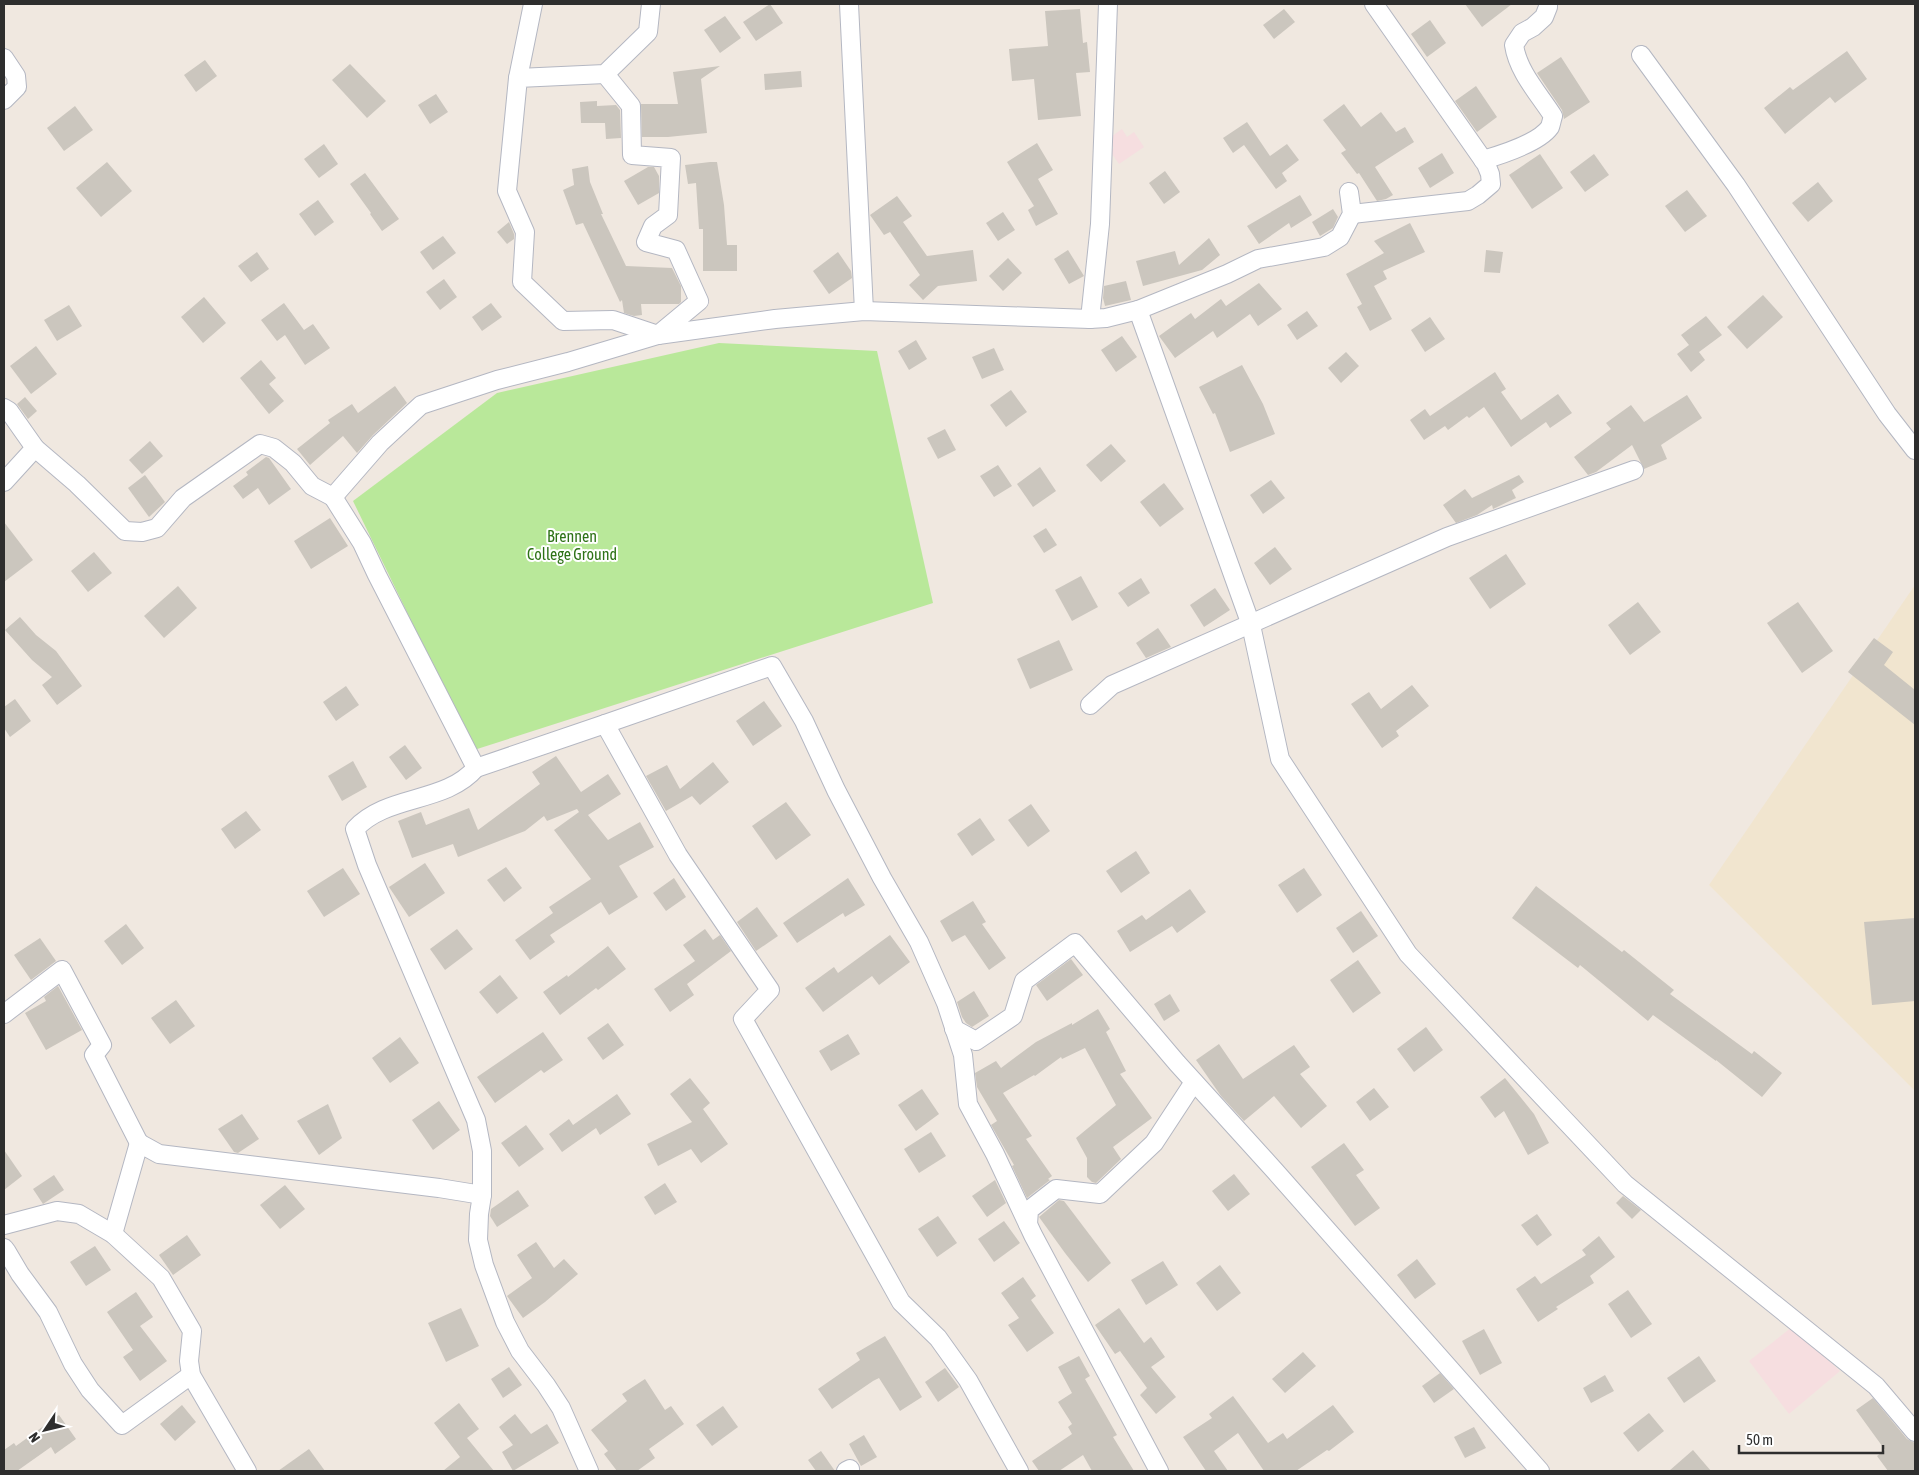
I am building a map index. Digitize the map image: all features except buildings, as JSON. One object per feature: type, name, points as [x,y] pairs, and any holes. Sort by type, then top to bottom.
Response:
[{"type":"street","points":[[533,4],[518,78],[507,191],[525,232],[522,282],[563,321],[613,320],[658,335]]},
{"type":"street","points":[[518,78],[605,74],[648,32],[651,4]]},
{"type":"street","points":[[849,4],[864,311]]},
{"type":"street","points":[[1090,319],[1100,224],[1108,4]]},
{"type":"street","points":[[1352,214],[1468,200],[1478,195],[1491,184],[1490,174],[1483,160],[1374,4]]},
{"type":"street","points":[[1483,160],[1510,152],[1539,136],[1550,127],[1553,116],[1523,71],[1514,45],[1522,33],[1534,27],[1544,18],[1548,4]]},
{"type":"street","points":[[1641,55],[1736,185],[1887,414],[1915,450]]},
{"type":"street","points":[[4,58],[16,76],[17,87],[4,100]]},
{"type":"street","points":[[605,74],[631,106],[632,155],[671,158],[668,215],[653,226],[646,242],[676,250],[699,301],[658,335]]},
{"type":"street","points":[[333,497],[380,443],[421,405],[497,380],[568,362],[658,335],[775,319],[864,311],[1106,318],[1138,310],[1227,274],[1258,259],[1324,247],[1340,237],[1352,214],[1349,192]]},
{"type":"street","points":[[1138,310],[1251,625],[1280,759],[1408,954],[1625,1184],[1876,1386],[1915,1432]]},
{"type":"street","points":[[4,408],[9,411],[35,448],[77,484],[125,531],[142,532],[157,528],[183,498],[260,444],[274,448],[293,464],[312,486],[333,497],[362,543],[476,768]]},
{"type":"street","points":[[4,482],[35,448]]},
{"type":"street","points":[[1090,705],[1112,685],[1447,537],[1634,470]]},
{"type":"street","points":[[589,1471],[561,1408],[520,1351],[505,1322],[484,1265],[478,1240],[482,1196],[482,1151],[476,1120],[367,865],[355,829],[364,819],[384,808],[455,786],[476,768],[772,666],[804,721],[836,790],[882,878],[919,942],[946,1003],[963,1055],[968,1104],[995,1154],[1028,1224],[1159,1471]]},
{"type":"street","points":[[605,724],[678,855],[770,990],[744,1020],[901,1302],[938,1338],[968,1380],[1019,1471]]},
{"type":"street","points":[[954,1029],[976,1041],[1013,1016],[1024,981],[1075,942],[1194,1082],[1302,1201],[1540,1471]]},
{"type":"street","points":[[4,1014],[62,970],[102,1045],[94,1055],[139,1143],[159,1154],[439,1188],[482,1196]]},
{"type":"street","points":[[1028,1224],[1029,1210],[1056,1189],[1100,1194],[1154,1143],[1194,1082]]},
{"type":"street","points":[[113,1234],[139,1143]]},
{"type":"street","points":[[4,1225],[57,1211],[79,1214],[113,1234],[161,1278],[192,1331],[189,1362],[191,1375],[247,1471]]},
{"type":"street","points":[[4,1248],[48,1312],[73,1364],[90,1390],[122,1425],[191,1375]]},
{"type":"shaded area","points":[[1122,129],[1127,137],[1134,132],[1144,147],[1119,164],[1110,151],[1114,148],[1108,139]]},
{"type":"shaded area","points":[[1915,585],[1915,1091],[1709,885]]},
{"type":"shaded area","points":[[1792,1327],[1840,1371],[1789,1414],[1749,1361]]},
{"type":"green space","name":"Brennen College Ground","points":[[719,343],[877,351],[933,603],[474,750],[353,501],[497,393]]}]
